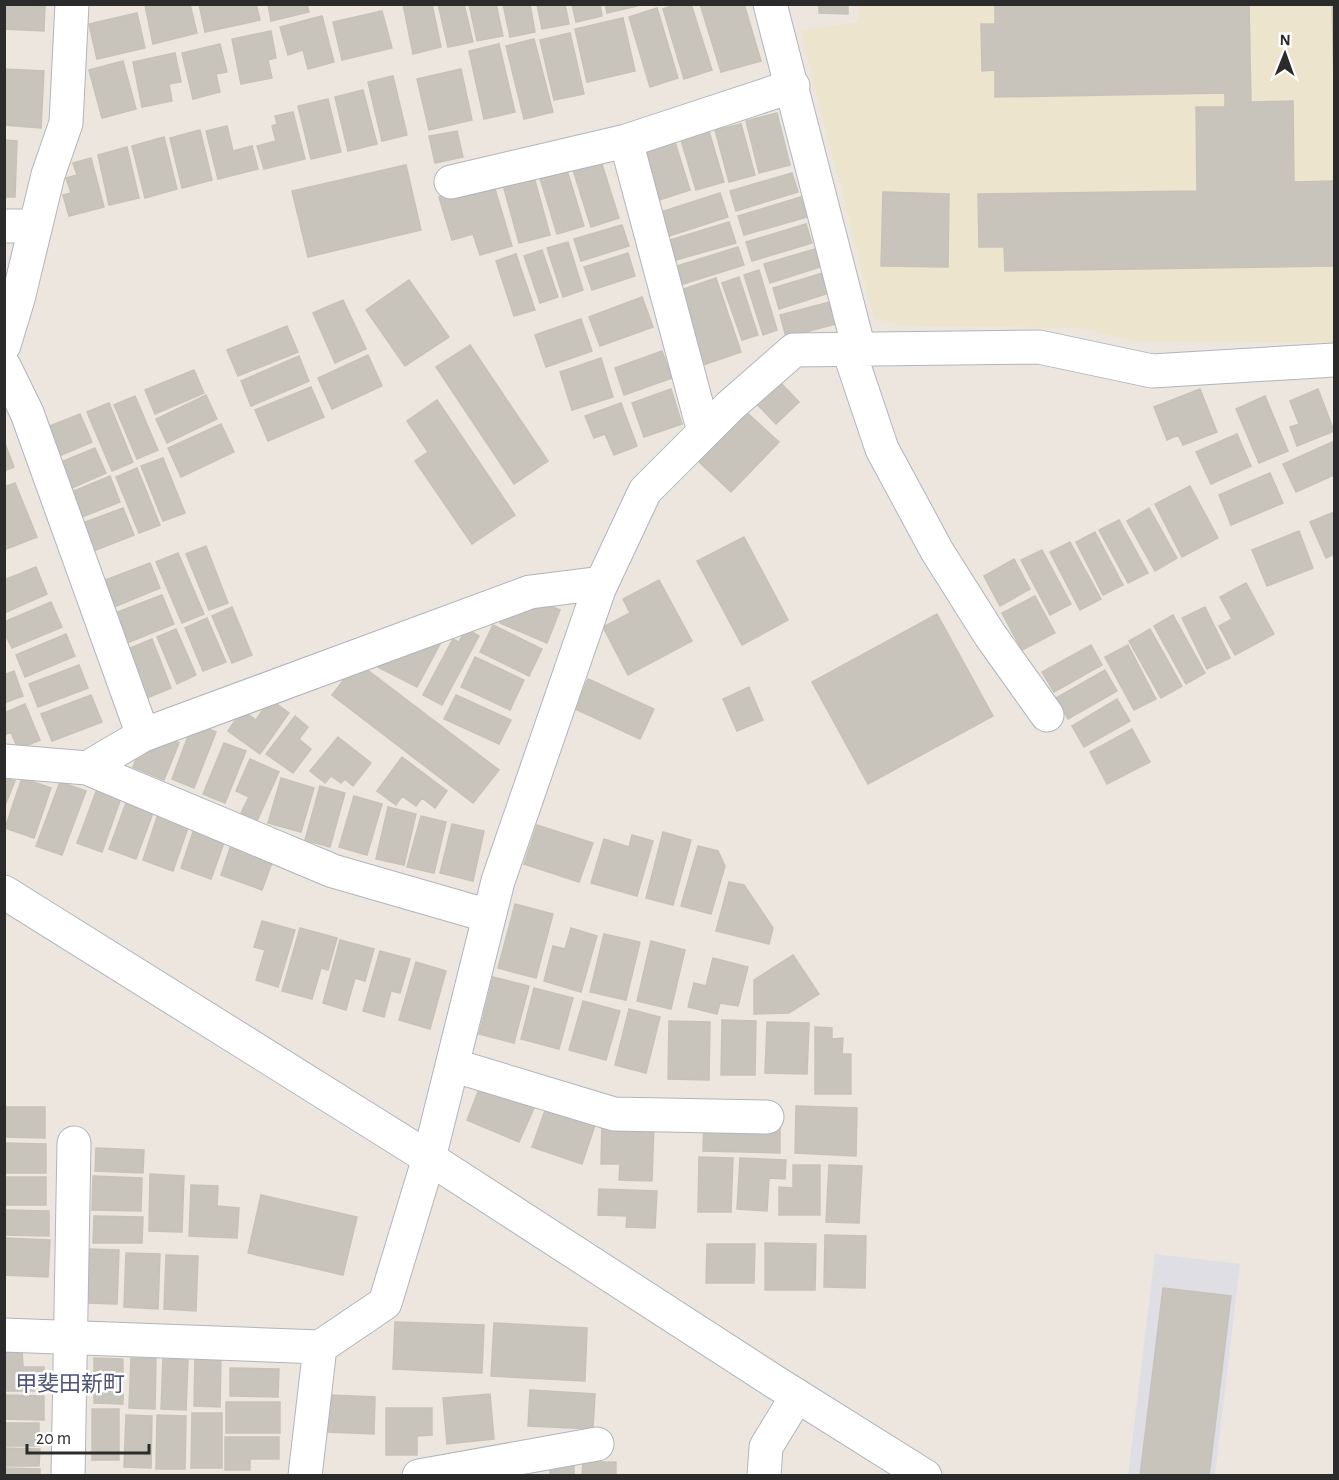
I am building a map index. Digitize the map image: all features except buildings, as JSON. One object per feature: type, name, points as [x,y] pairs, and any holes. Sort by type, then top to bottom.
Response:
[{"type":"street","points":[[4,345],[18,299],[19,226],[48,175],[66,123],[72,4]]},
{"type":"street","points":[[770,4],[793,86],[854,349],[882,449],[937,550],[990,635],[1047,715]]},
{"type":"street","points":[[451,182],[626,141],[793,86]]},
{"type":"street","points":[[626,141],[704,432]]},
{"type":"street","points":[[4,1335],[320,1347],[385,1303],[429,1158],[498,881],[602,583],[645,491],[730,406],[794,350],[1039,347],[1152,371],[1335,360]]},
{"type":"street","points":[[4,366],[14,411],[143,735]]},
{"type":"street","points":[[87,768],[143,735],[530,592],[602,583]]},
{"type":"street","points":[[4,761],[87,768],[333,871],[489,916]]},
{"type":"street","points":[[4,892],[429,1158],[925,1476]]},
{"type":"street","points":[[452,1065],[614,1114],[767,1117]]},
{"type":"street","points":[[68,1476],[74,1143]]},
{"type":"street","points":[[305,1476],[320,1347]]},
{"type":"street","points":[[764,1476],[766,1447],[797,1396]]},
{"type":"street","points":[[419,1476],[597,1444]]},
{"type":"shaded area","points":[[858,4],[1334,5],[1334,343],[1133,341],[1080,328],[904,326],[874,318],[800,30],[858,22]]},
{"type":"shaded area","points":[[1155,1254],[1240,1264],[1215,1475],[1128,1476]]},
{"type":"district","name":"甲斐田新町","points":[[70,1383]]}]
